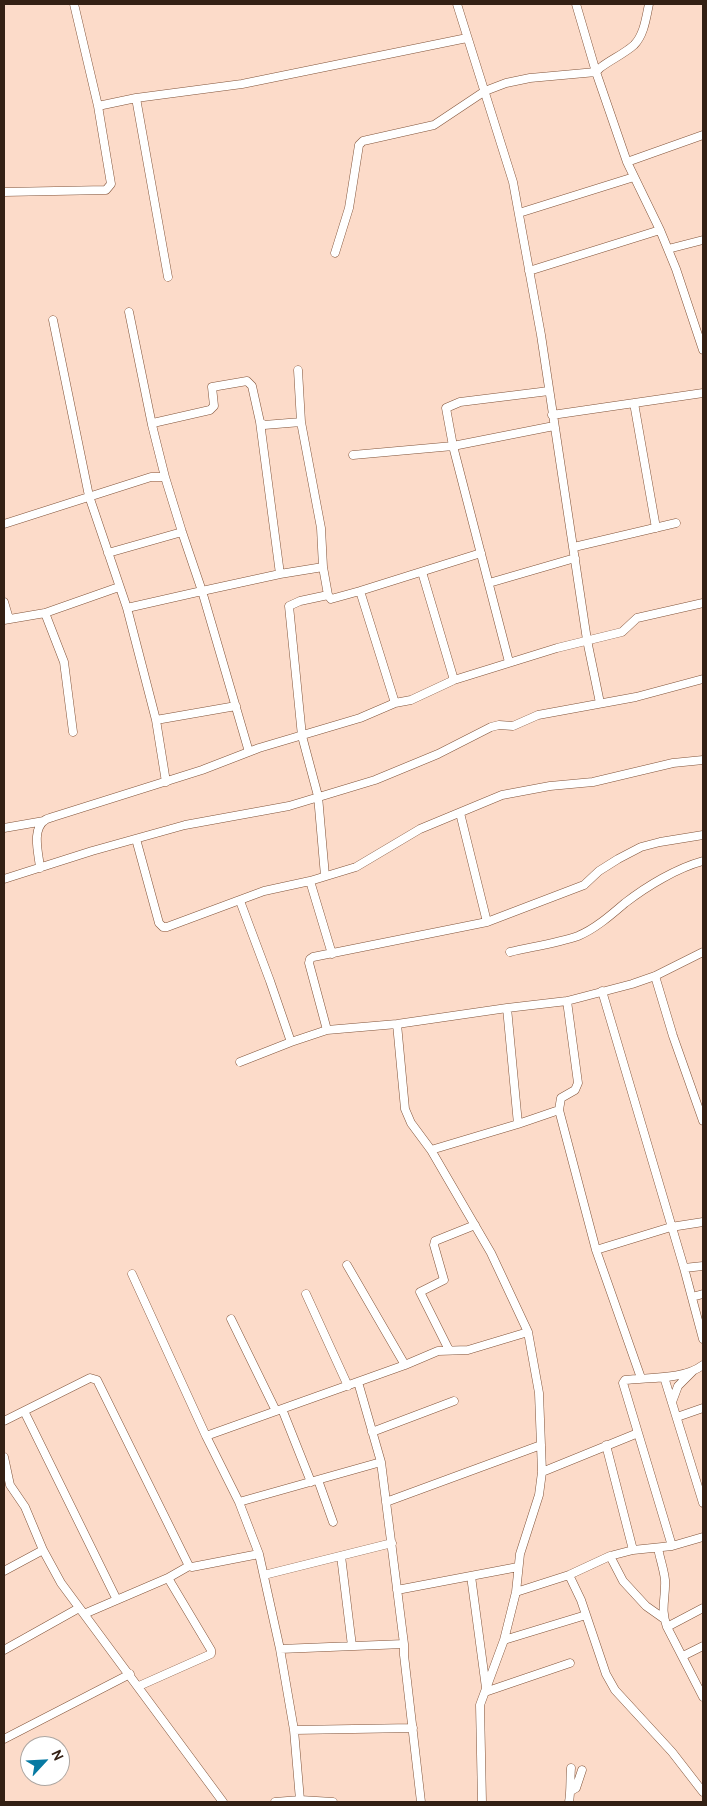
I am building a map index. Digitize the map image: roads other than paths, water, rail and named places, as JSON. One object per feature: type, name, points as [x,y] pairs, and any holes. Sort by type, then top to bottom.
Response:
[{"type":"street","points":[[4,192],[106,190],[111,184],[98,106],[74,4]]},
{"type":"street","points":[[457,4],[514,182],[600,704]]},
{"type":"street","points":[[576,4],[596,72],[627,162],[668,249],[703,350]]},
{"type":"street","points":[[335,253],[349,208],[359,145],[363,140],[434,125],[485,91],[518,80],[596,72],[632,47],[637,41],[644,28],[649,4]]},
{"type":"street","points":[[98,106],[136,98],[242,84],[467,38]]},
{"type":"street","points":[[136,98],[168,277]]},
{"type":"street","points":[[627,162],[703,135]]},
{"type":"street","points":[[519,213],[634,177]]},
{"type":"street","points":[[529,271],[660,230]]},
{"type":"street","points":[[668,249],[703,240]]},
{"type":"street","points":[[129,312],[165,477],[202,591],[248,752]]},
{"type":"street","points":[[53,320],[89,496],[126,608],[156,720],[166,782]]},
{"type":"street","points":[[298,370],[301,422],[321,528],[323,567],[328,595],[332,599],[481,553]]},
{"type":"street","points":[[153,423],[210,410],[214,406],[212,387],[247,381],[252,386],[260,422],[280,574]]},
{"type":"street","points":[[509,662],[453,446],[446,408],[460,402],[549,391]]},
{"type":"street","points":[[552,415],[703,393]]},
{"type":"street","points":[[634,403],[656,528]]},
{"type":"street","points":[[260,422],[264,425],[301,422]]},
{"type":"street","points":[[353,455],[453,446],[554,426]]},
{"type":"street","points":[[4,524],[151,477],[165,477]]},
{"type":"street","points":[[574,548],[676,523]]},
{"type":"street","points":[[108,553],[182,532]]},
{"type":"street","points":[[489,584],[575,558]]},
{"type":"street","points":[[126,608],[280,574],[323,567]]},
{"type":"street","points":[[422,572],[454,680]]},
{"type":"street","points":[[4,602],[6,619],[45,613],[119,587]]},
{"type":"street","points":[[360,591],[395,703]]},
{"type":"street","points":[[325,876],[318,796],[302,736],[289,606],[300,601],[328,595]]},
{"type":"street","points":[[4,828],[44,821],[166,782],[248,752],[360,718],[395,703],[411,700],[454,680],[509,662],[622,632],[637,618],[703,603]]},
{"type":"street","points":[[45,613],[64,662],[73,732]]},
{"type":"street","points":[[4,879],[196,822],[289,806],[387,776],[438,754],[491,727],[499,725],[513,726],[538,715],[636,697],[703,679]]},
{"type":"street","points":[[156,720],[236,706]]},
{"type":"street","points":[[136,839],[159,923],[163,927],[167,927],[264,891],[310,881],[356,867],[420,829],[502,795],[550,786],[593,782],[673,763],[703,760]]},
{"type":"street","points":[[460,813],[487,922]]},
{"type":"street","points":[[40,868],[37,840],[38,829],[44,821]]},
{"type":"street","points":[[327,1030],[309,963],[313,957],[487,922],[584,885],[599,871],[641,847],[703,835]]},
{"type":"street","points":[[510,952],[578,936],[660,881],[682,868],[703,861]]},
{"type":"street","points":[[310,881],[332,954]]},
{"type":"street","points":[[240,901],[291,1042]]},
{"type":"street","points":[[240,1062],[327,1030],[397,1024],[567,1001],[632,984],[654,976],[703,952]]},
{"type":"street","points":[[654,976],[703,1121]]},
{"type":"street","points":[[602,991],[684,1268],[703,1339]]},
{"type":"street","points":[[567,1001],[578,1083],[575,1090],[561,1098],[559,1110],[596,1250],[641,1378]]},
{"type":"street","points":[[507,1008],[518,1124]]},
{"type":"street","points":[[397,1024],[405,1109],[411,1123],[431,1150],[476,1225],[528,1332],[538,1393],[542,1472],[539,1495],[520,1554],[516,1592],[504,1640],[480,1705],[482,1802]]},
{"type":"street","points":[[431,1150],[559,1110]]},
{"type":"street","points":[[596,1250],[671,1227],[703,1222]]},
{"type":"street","points":[[449,1350],[420,1292],[444,1280],[434,1245],[435,1241],[476,1225]]},
{"type":"street","points":[[347,1265],[405,1365]]},
{"type":"street","points":[[684,1268],[703,1266]]},
{"type":"street","points":[[132,1274],[206,1436],[239,1502],[259,1554],[280,1649],[294,1730],[300,1800]]},
{"type":"street","points":[[306,1294],[348,1386]]},
{"type":"street","points":[[692,1297],[703,1294]]},
{"type":"street","points":[[232,1318],[333,1522]]},
{"type":"street","points":[[206,1436],[348,1386],[438,1351],[468,1350],[528,1332]]},
{"type":"street","points":[[672,1402],[678,1386],[693,1371],[703,1365]]},
{"type":"street","points":[[672,1546],[623,1383],[625,1380],[693,1371]]},
{"type":"street","points":[[664,1376],[703,1503]]},
{"type":"street","points":[[4,1421],[90,1378],[97,1380],[188,1566]]},
{"type":"street","points":[[358,1382],[381,1462],[404,1644],[421,1802]]},
{"type":"street","points":[[372,1432],[454,1402]]},
{"type":"street","points":[[676,1417],[703,1408]]},
{"type":"street","points":[[24,1411],[118,1600]]},
{"type":"street","points":[[542,1472],[638,1433]]},
{"type":"street","points":[[386,1502],[541,1445]]},
{"type":"street","points":[[606,1445],[633,1550]]},
{"type":"street","points":[[4,1458],[10,1485],[29,1515],[43,1550],[61,1583],[224,1802]]},
{"type":"street","points":[[239,1502],[381,1462]]},
{"type":"street","points":[[516,1592],[569,1575],[610,1556],[633,1550],[672,1546],[703,1537]]},
{"type":"street","points":[[264,1575],[392,1543]]},
{"type":"street","points":[[658,1548],[665,1581],[663,1618],[703,1697]]},
{"type":"street","points":[[4,1571],[43,1550]]},
{"type":"street","points":[[4,1650],[81,1611],[118,1600],[168,1578],[188,1566],[192,1567],[259,1554]]},
{"type":"street","points":[[341,1556],[352,1646]]},
{"type":"street","points":[[610,1556],[623,1581],[646,1606],[663,1618]]},
{"type":"street","points":[[397,1590],[518,1567]]},
{"type":"street","points":[[569,1575],[581,1600],[606,1674],[615,1690],[672,1752],[703,1792]]},
{"type":"street","points":[[471,1576],[486,1690]]},
{"type":"street","points":[[139,1686],[211,1654],[211,1650],[168,1578]]},
{"type":"street","points":[[667,1628],[703,1608]]},
{"type":"street","points":[[504,1640],[586,1615]]},
{"type":"street","points":[[280,1649],[404,1644]]},
{"type":"street","points":[[682,1656],[703,1646]]},
{"type":"street","points":[[486,1690],[570,1663]]},
{"type":"street","points":[[4,1739],[130,1674]]},
{"type":"street","points":[[294,1730],[413,1728]]},
{"type":"street","points":[[569,1802],[571,1768]]},
{"type":"street","points":[[571,1791],[576,1788],[582,1770]]},
{"type":"street","points":[[275,1802],[300,1800],[333,1802]]}]
